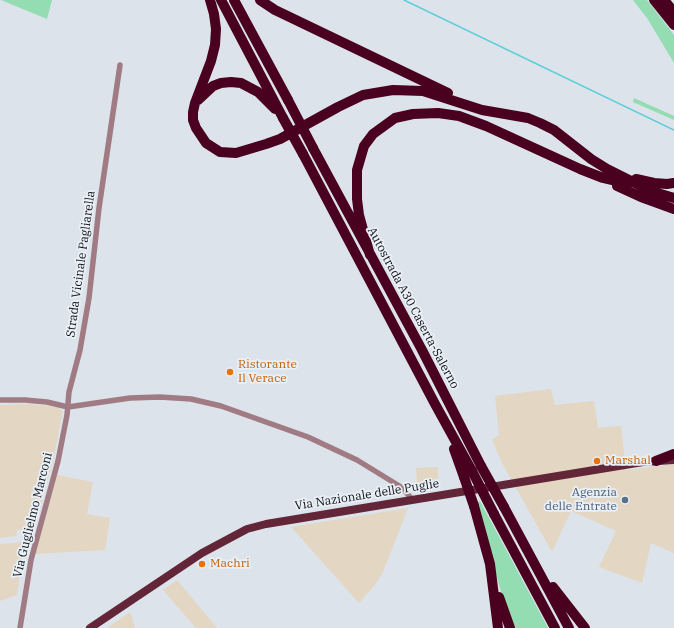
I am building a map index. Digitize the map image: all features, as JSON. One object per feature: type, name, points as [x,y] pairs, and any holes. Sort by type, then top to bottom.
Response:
[{"type":"highway","points":[[210,0],[216,29],[215,45],[211,61],[195,103],[193,120],[196,128],[206,143],[220,152],[245,152],[280,138],[363,95],[387,91],[423,91],[494,113],[528,118],[540,123],[554,130],[591,159],[605,174],[641,197],[674,209]]},
{"type":"highway","points":[[221,0],[443,419],[468,474],[494,514],[556,628]]},
{"type":"highway","name":"Autostrada A30 Caserta-Salerno","points":[[234,0],[370,254],[481,466],[569,628]]},
{"type":"highway","points":[[260,0],[275,10],[471,106]]},
{"type":"highway","points":[[654,0],[674,25]]},
{"type":"highway","points":[[664,0],[674,12]]},
{"type":"highway","points":[[195,103],[206,92],[217,85],[231,82],[241,84],[258,92],[283,118]]},
{"type":"highway","points":[[447,99],[468,111],[486,126]]},
{"type":"highway","points":[[370,254],[359,215],[357,170],[360,158],[364,146],[374,134],[395,118],[413,114],[438,113],[459,116],[486,126],[562,161],[674,198]]},
{"type":"highway","points":[[605,174],[647,182],[667,184],[674,183]]},
{"type":"highway","points":[[656,461],[674,454]]},
{"type":"highway","points":[[468,474],[474,506],[510,628]]},
{"type":"highway","points":[[490,564],[498,628]]},
{"type":"highway","points":[[535,564],[585,628]]},
{"type":"main road","name":"Via Nazionale delle Puglie","points":[[90,628],[202,553],[248,529],[273,523],[413,500],[656,461],[674,460]]},
{"type":"street","name":"Strada Vicinale Pagliarella","points":[[68,407],[89,298],[99,208],[120,65]]},
{"type":"street","points":[[0,400],[47,402],[68,407],[130,398],[160,397],[191,399],[221,406],[308,437],[357,460],[401,487],[413,500]]},
{"type":"street","name":"Via Guglielmo Marconi","points":[[20,628],[31,560],[58,461],[68,415],[68,407]]},
{"type":"shaded area","points":[[551,389],[555,405],[594,401],[598,428],[621,426],[626,470],[674,464],[674,553],[651,543],[642,583],[599,567],[616,531],[571,511],[552,552],[502,463],[492,440],[499,435],[495,396]]},
{"type":"shaded area","points":[[30,404],[58,407],[62,411],[54,456],[35,528],[17,529],[17,536],[0,538],[0,405]]},
{"type":"shaded area","points":[[438,467],[438,488],[414,491],[414,483],[417,483],[416,468]]},
{"type":"shaded area","points":[[57,475],[93,482],[87,514],[110,518],[105,550],[34,554]]},
{"type":"shaded area","points":[[408,508],[383,572],[375,585],[359,603],[291,527]]},
{"type":"shaded area","points":[[24,542],[17,595],[0,601],[0,544]]},
{"type":"shaded area","points":[[177,580],[217,628],[196,628],[163,590]]},
{"type":"shaded area","points":[[130,612],[135,628],[107,628],[123,617]]},
{"type":"green space","points":[[1,0],[52,0],[47,19]]},
{"type":"green space","points":[[633,0],[647,0],[674,35],[674,63],[647,18]]},
{"type":"green space","points":[[634,98],[674,116],[674,120],[633,102]]},
{"type":"green space","points":[[480,501],[548,628],[513,628],[507,613],[476,503]]},
{"type":"waterway","points":[[404,0],[674,130]]},
{"type":"place","name":"Ristorante Il Verace","points":[[230,372]]},
{"type":"place","name":"Marshal","points":[[597,461]]},
{"type":"place","name":"Agenzia delle Entrate","points":[[625,500]]},
{"type":"place","name":"Machri","points":[[202,564]]}]
